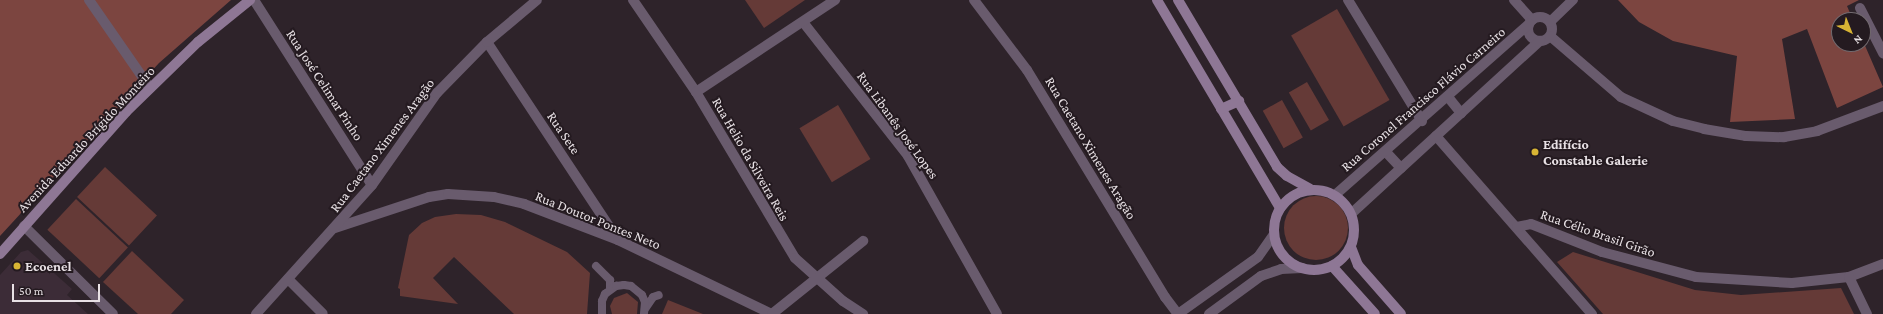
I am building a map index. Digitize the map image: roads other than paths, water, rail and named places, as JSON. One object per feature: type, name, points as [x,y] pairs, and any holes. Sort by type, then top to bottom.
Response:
[{"type":"main road","name":"Avenida Eduardo Brígido Monteiro","points":[[0,254],[150,88],[198,42],[250,0]]},
{"type":"main road","points":[[1157,0],[1280,208]]},
{"type":"main road","points":[[1178,0],[1278,167],[1287,176],[1310,189]]},
{"type":"main road","points":[[1221,109],[1239,101]]},
{"type":"main road","points":[[1310,189],[1323,190],[1335,195],[1352,213],[1355,230],[1351,246],[1343,258],[1332,266],[1318,270],[1302,268],[1283,255],[1274,234],[1275,221],[1280,208],[1293,195],[1310,189]]},
{"type":"main road","points":[[1351,246],[1358,265],[1401,314]]},
{"type":"main road","points":[[1332,266],[1375,314]]},
{"type":"street","points":[[89,0],[150,88]]},
{"type":"street","name":"Rua José Celimar Pinho","points":[[254,0],[372,185]]},
{"type":"street","name":"Rua Caetano Ximenes Aragão","points":[[256,314],[335,228],[372,185],[437,93],[487,42],[537,0]]},
{"type":"street","name":"Rua Helio da Silveira Reis","points":[[633,0],[696,92],[780,236],[795,258],[816,279],[863,314]]},
{"type":"street","points":[[696,92],[835,0]]},
{"type":"street","name":"Rua Caetano Ximenes Aragão","points":[[974,0],[1027,70],[1165,297],[1178,314]]},
{"type":"street","points":[[1348,0],[1422,121]]},
{"type":"street","points":[[1514,0],[1531,22],[1529,34],[1545,39],[1621,97],[1673,121],[1704,129],[1746,136],[1784,137],[1817,131],[1883,106]]},
{"type":"street","points":[[1550,22],[1573,0]]},
{"type":"street","points":[[1860,8],[1883,53]]},
{"type":"street","points":[[1352,213],[1461,113],[1545,39],[1552,26],[1550,22],[1542,17],[1531,22]]},
{"type":"street","name":"Rua Libanês José Lopes","points":[[803,22],[908,156],[997,314]]},
{"type":"street","name":"Rua Coronel Francisco Flávio Carneiro","points":[[1335,195],[1422,121],[1531,22]]},
{"type":"street","name":"Rua Sete","points":[[487,42],[618,240]]},
{"type":"street","points":[[1448,97],[1461,113]]},
{"type":"street","points":[[1436,136],[1592,314]]},
{"type":"street","points":[[1386,152],[1401,168]]},
{"type":"street","name":"Rua Doutor Pontes Neto","points":[[335,228],[429,197],[471,195],[524,204],[618,240],[772,314]]},
{"type":"street","name":"Rua Célio Brasil Girão","points":[[1517,227],[1531,224],[1602,252],[1696,277],[1792,283],[1849,277],[1883,264]]},
{"type":"street","points":[[24,226],[113,314]]},
{"type":"street","points":[[1178,314],[1258,257],[1274,234]]},
{"type":"street","points":[[772,314],[863,241]]},
{"type":"street","points":[[596,266],[610,280],[610,289]]},
{"type":"street","points":[[1209,314],[1261,276],[1281,269],[1302,268]]},
{"type":"street","points":[[1849,277],[1867,314]]},
{"type":"street","points":[[288,279],[323,314]]},
{"type":"street","points":[[601,312],[602,301],[610,289],[616,286],[631,286],[642,295],[644,312]]},
{"type":"street","points":[[644,312],[653,297],[659,295]]},
{"type":"place","name":"Edifício Constable Galerie","points":[[1535,152]]},
{"type":"place","name":"Ecoenel","points":[[17,266]]}]
